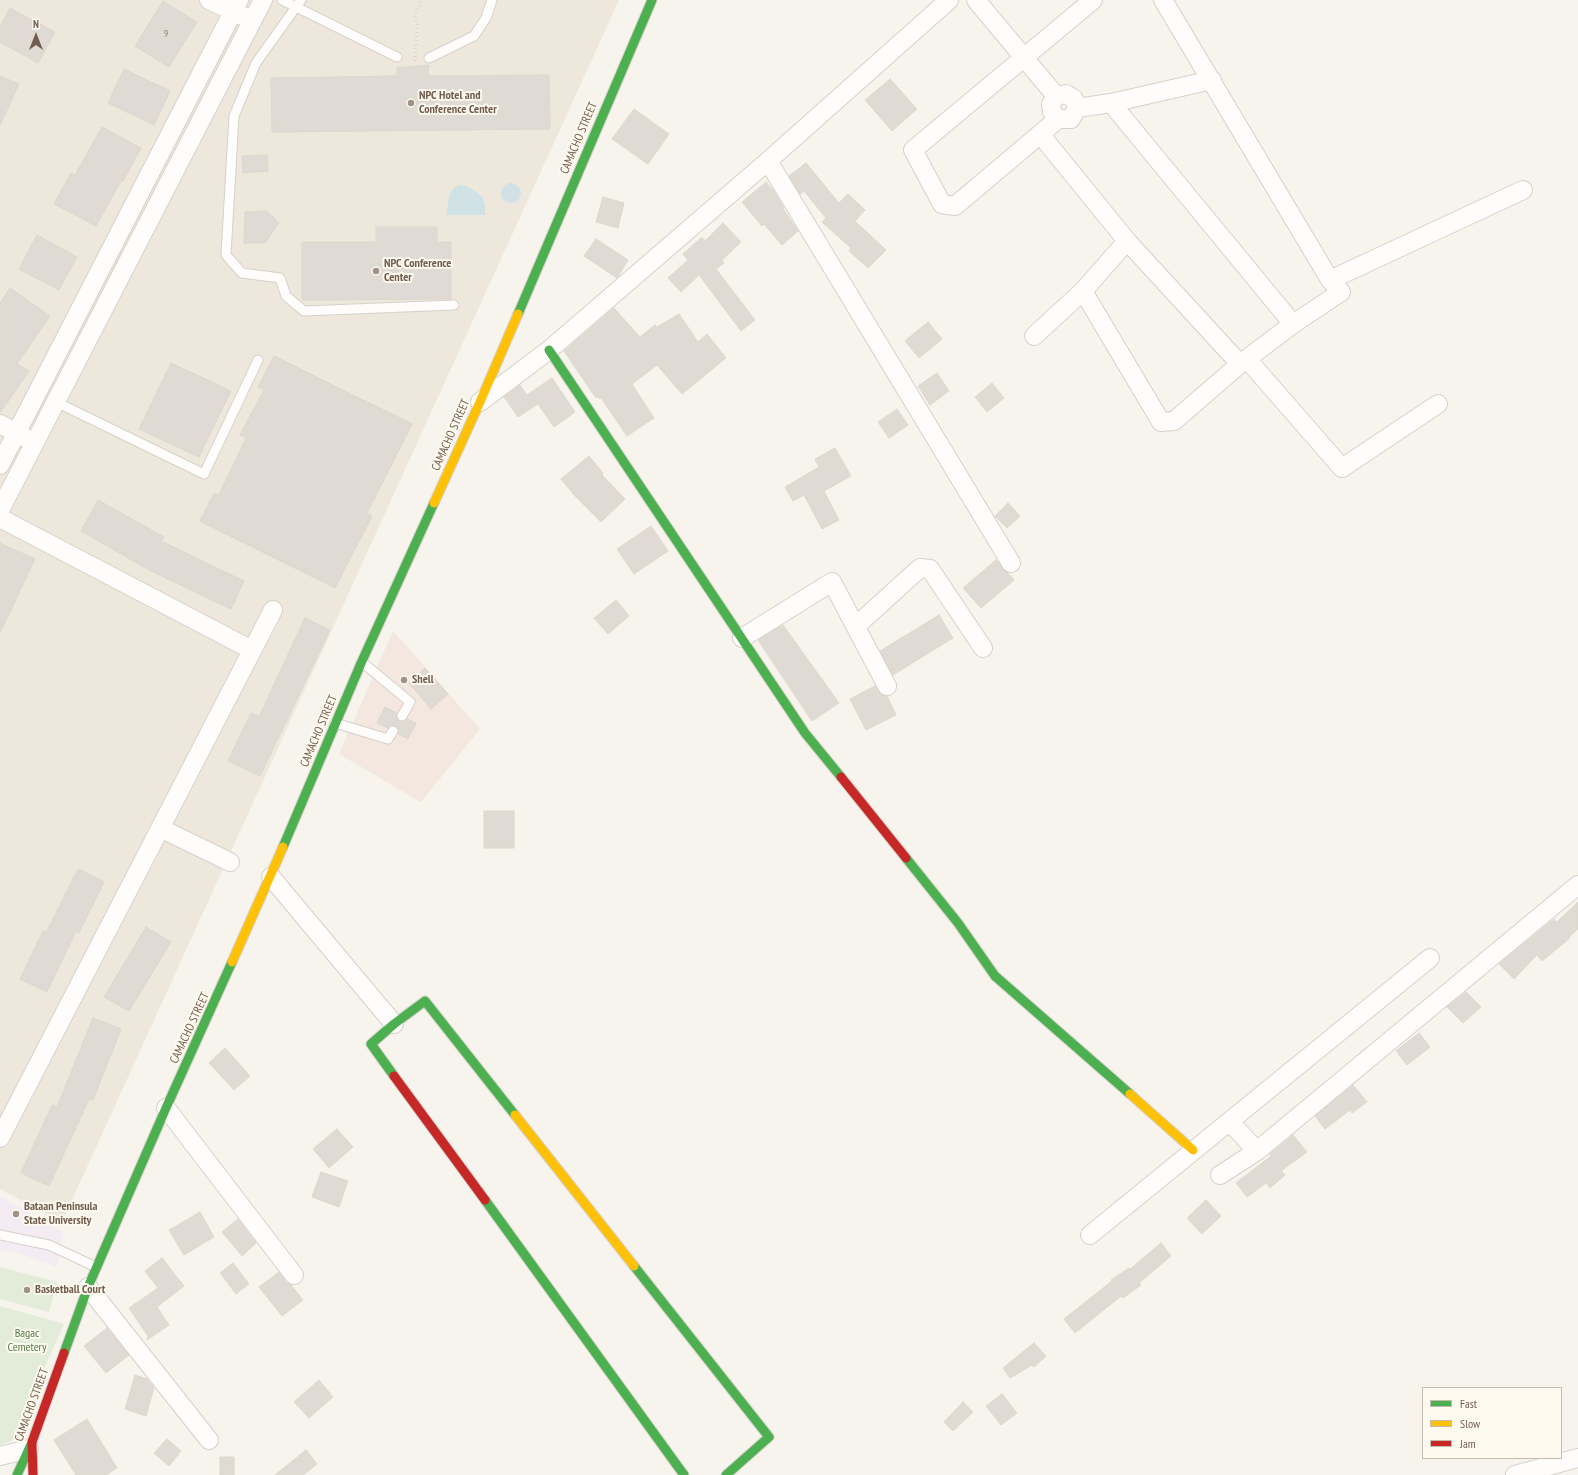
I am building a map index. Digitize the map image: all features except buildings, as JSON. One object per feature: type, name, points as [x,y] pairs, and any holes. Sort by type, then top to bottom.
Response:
[{"type":"street","points":[[209,0],[236,6],[253,21]]},
{"type":"street","name":"CAMACHO STREET","points":[[17,1475],[30,1445],[96,1267],[166,1108],[271,877],[362,661],[480,402],[652,0]]},
{"type":"street","points":[[480,402],[549,350],[768,161],[949,0]]},
{"type":"street","points":[[976,0],[1056,96]]},
{"type":"street","points":[[1056,96],[1066,94],[1074,99],[1077,108],[1071,119],[1058,119],[955,206],[942,204],[913,150],[1093,0]]},
{"type":"street","points":[[1083,291],[1161,422],[1174,421],[1244,361],[1293,324],[1340,292],[1330,280],[1163,0]]},
{"type":"street","points":[[0,510],[253,21],[260,1]]},
{"type":"street","points":[[0,465],[236,6]]},
{"type":"street","points":[[1077,108],[1110,103],[1212,80]]},
{"type":"street","points":[[1056,96],[1052,104],[1052,112],[1058,119]]},
{"type":"street","points":[[1110,103],[1293,324]]},
{"type":"street","points":[[1040,134],[1127,241],[1244,361],[1342,468],[1438,404]]},
{"type":"street","points":[[768,161],[1011,562]]},
{"type":"street","points":[[1330,280],[1522,190]]},
{"type":"street","points":[[1034,336],[1083,291],[1127,241]]},
{"type":"street","points":[[549,350],[805,733],[958,923],[995,976],[1193,1150]]},
{"type":"street","points":[[0,424],[35,443]]},
{"type":"street","points":[[0,518],[252,650]]},
{"type":"street","points":[[856,626],[920,568],[930,569],[984,648]]},
{"type":"street","points":[[742,638],[832,582],[887,686]]},
{"type":"street","points":[[0,1138],[273,610]]},
{"type":"street","points":[[160,828],[230,862]]},
{"type":"street","points":[[271,877],[394,1024]]},
{"type":"street","points":[[1220,1175],[1257,1151],[1578,885]]},
{"type":"street","points":[[1090,1235],[1430,958]]},
{"type":"street","points":[[684,1475],[371,1044],[394,1024],[425,1002],[769,1437],[726,1475]]},
{"type":"street","points":[[166,1108],[294,1275]]},
{"type":"street","points":[[1230,1122],[1257,1151]]},
{"type":"street","points":[[88,1287],[209,1440]]},
{"type":"street","points":[[0,1456],[30,1445],[34,1475]]},
{"type":"street","points":[[1515,1475],[1578,1458]]},
{"type":"lane","points":[[282,0],[298,4],[397,56]]},
{"type":"lane","points":[[429,58],[474,36],[486,18],[492,0]]},
{"type":"lane","points":[[298,4],[256,63],[234,116],[226,255],[242,273],[280,278],[286,296],[304,311],[454,305]]},
{"type":"lane","points":[[56,402],[204,474],[258,360]]},
{"type":"lane","points":[[362,661],[410,702],[402,716]]},
{"type":"lane","points":[[335,723],[388,739],[393,731]]},
{"type":"lane","points":[[0,1235],[49,1245],[96,1267]]},
{"type":"path","points":[[415,61],[417,26],[415,16],[421,0]]},
{"type":"shaded area","points":[[0,0],[619,0],[62,1222],[0,1189]]},
{"type":"shaded area","points":[[511,183],[518,186],[521,193],[518,200],[511,203],[504,200],[501,193],[504,186]]},
{"type":"shaded area","points":[[459,185],[467,186],[482,196],[485,205],[485,215],[446,215],[450,193]]},
{"type":"shaded area","name":"Shell","points":[[393,631],[480,729],[421,802],[339,754]]},
{"type":"shaded area","name":"Bataan Peninsula State University","points":[[0,1196],[63,1232],[57,1267],[12,1251],[0,1250]]},
{"type":"green space","name":"Basketball Court","points":[[0,1267],[57,1282],[49,1312],[0,1299]]},
{"type":"green space","name":"Bagac Cemetery","points":[[0,1306],[64,1324],[12,1441],[0,1445]]},
{"type":"traffic: fast","points":[[518,314],[652,0]]},
{"type":"traffic: fast","points":[[549,350],[805,733],[841,777]]},
{"type":"traffic: fast","points":[[283,847],[362,661],[434,503]]},
{"type":"traffic: fast","points":[[906,858],[958,923],[995,976],[1130,1094]]},
{"type":"traffic: fast","points":[[64,1353],[88,1287],[232,962]]},
{"type":"traffic: fast","points":[[394,1076],[371,1044],[394,1024],[425,1001],[515,1115]]},
{"type":"traffic: fast","points":[[485,1200],[684,1475]]},
{"type":"traffic: fast","points":[[634,1266],[769,1437],[726,1475]]},
{"type":"traffic: fast","points":[[17,1475],[32,1442]]},
{"type":"traffic: slow","points":[[434,503],[518,314]]},
{"type":"traffic: slow","points":[[232,962],[283,847]]},
{"type":"traffic: slow","points":[[1130,1094],[1193,1150]]},
{"type":"traffic: slow","points":[[515,1115],[634,1266]]},
{"type":"traffic: jam","points":[[841,777],[906,858]]},
{"type":"traffic: jam","points":[[394,1076],[485,1200]]},
{"type":"traffic: jam","points":[[33,1475],[32,1442],[64,1353]]},
{"type":"place","name":"NPC Hotel and Conference Center","points":[[411,103]]},
{"type":"place","name":"NPC Conference Center","points":[[376,271]]},
{"type":"place","name":"Shell","points":[[404,680]]},
{"type":"place","name":"Bataan Peninsula State University","points":[[16,1214]]},
{"type":"place","name":"Basketball Court","points":[[27,1290]]}]
